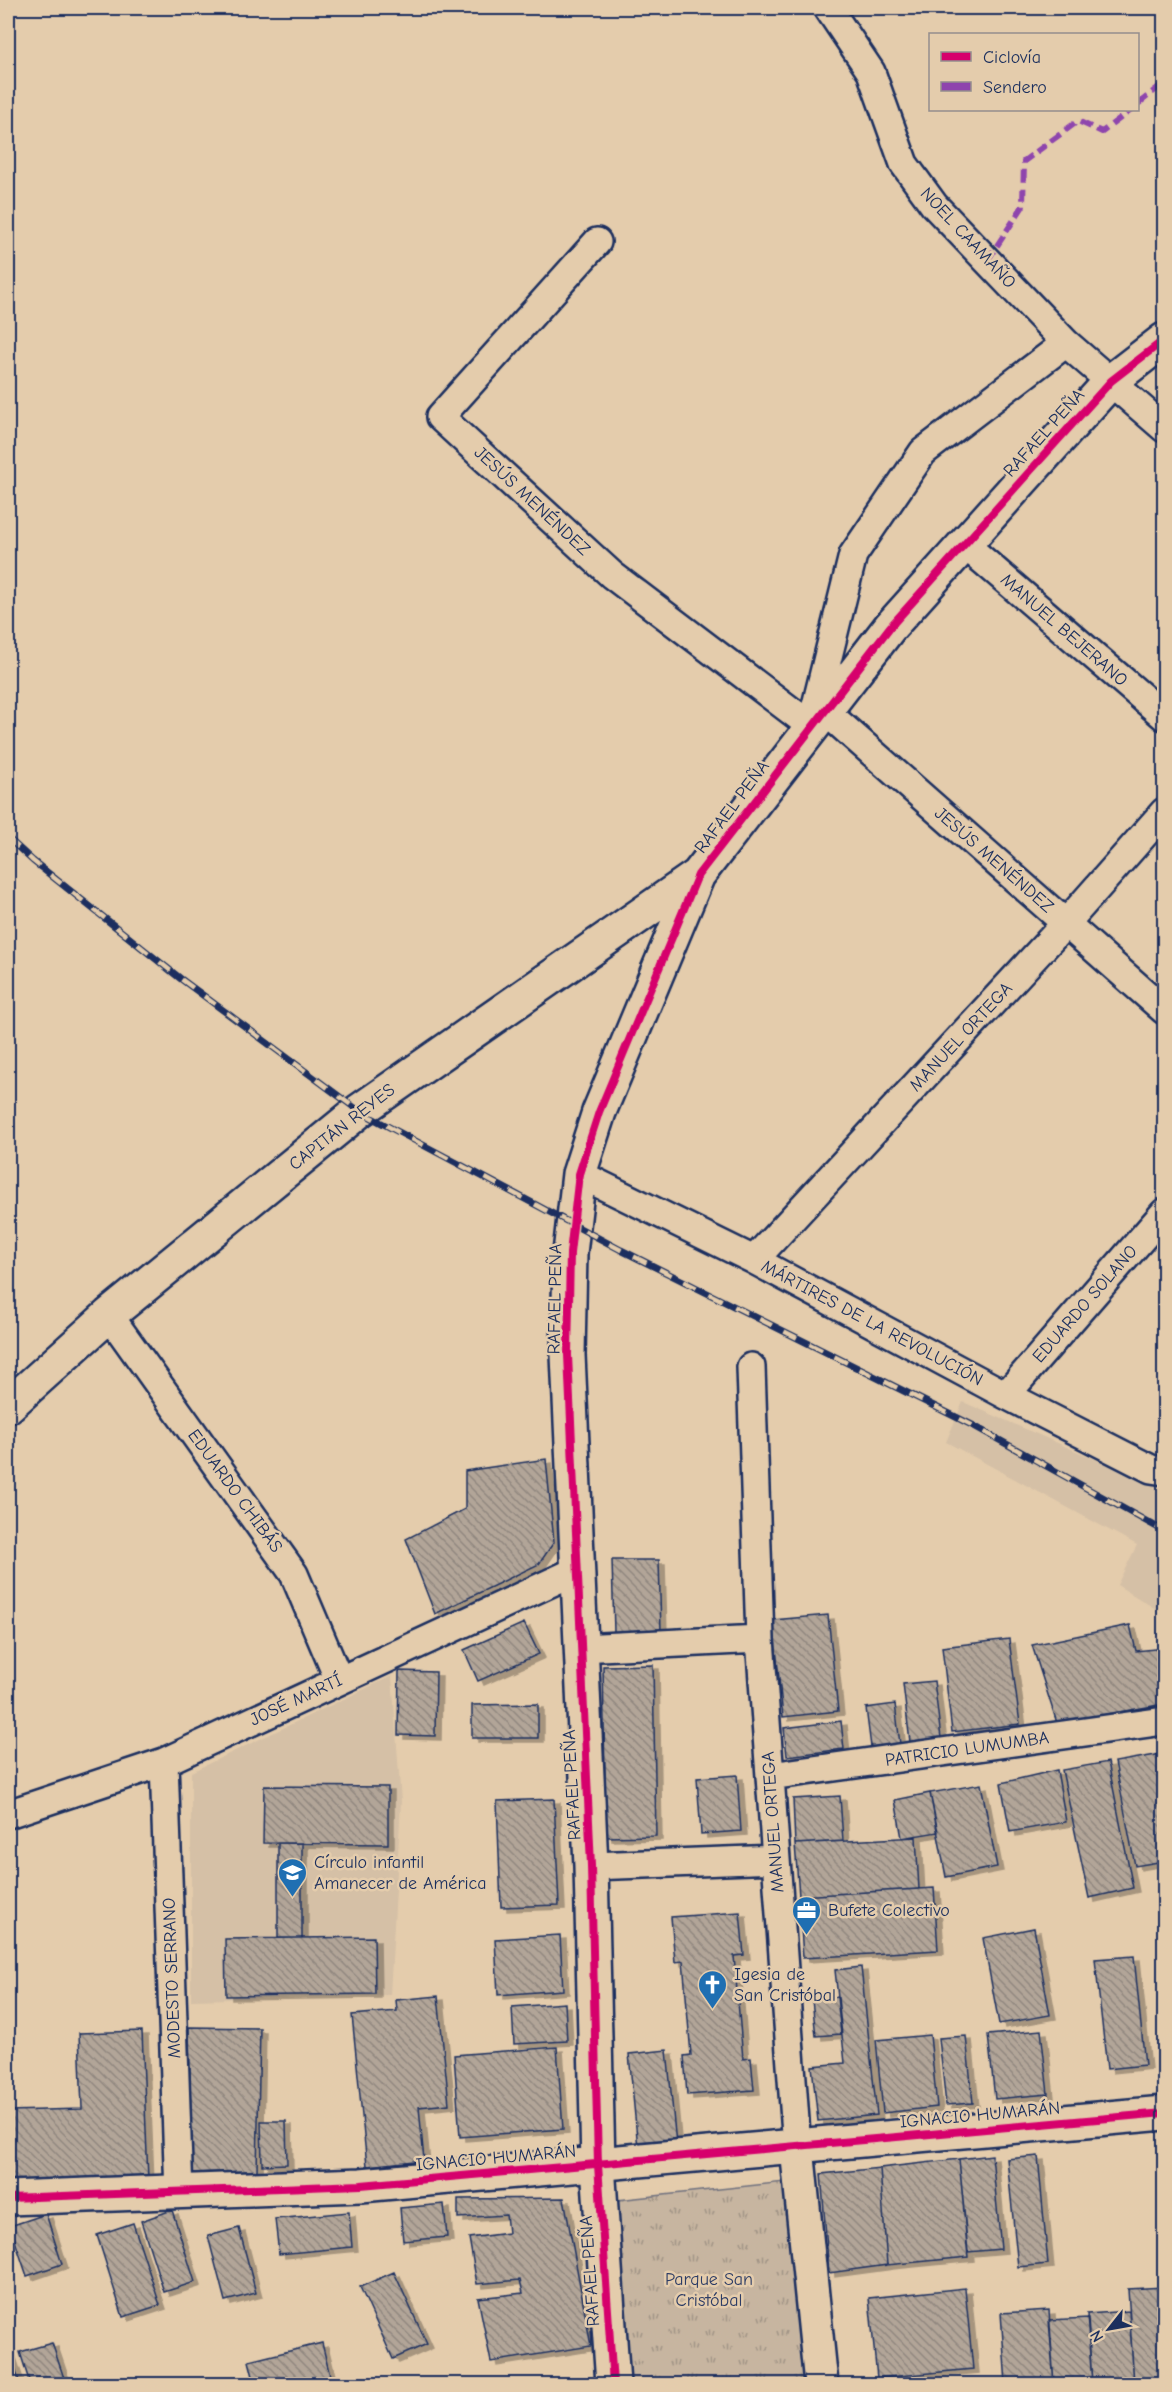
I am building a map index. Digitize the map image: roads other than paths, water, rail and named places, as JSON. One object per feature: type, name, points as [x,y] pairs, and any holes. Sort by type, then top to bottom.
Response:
[{"type":"street","name":"NOEL CAAMAÑO","points":[[828,8],[871,72],[904,164],[934,205],[1066,343],[1164,428]]},
{"type":"street","name":"JESÚS MENÉNDEZ","points":[[597,242],[440,417],[612,575],[818,718],[1066,923],[1164,1010]]},
{"type":"street","name":"RAFAEL PEÑA","points":[[614,2385],[598,2165],[591,1866],[568,1355],[570,1252],[579,1174],[599,1113],[698,875],[890,627],[1111,381],[1164,340]]},
{"type":"street","name":"RAFAEL PEÑA","points":[[818,718],[853,555],[923,452],[1066,343]]},
{"type":"street","name":"MANUEL BEJERANO","points":[[964,544],[1164,716]]},
{"type":"street","name":"MANUEL ORTEGA","points":[[754,1260],[1066,923],[1164,812]]},
{"type":"street","name":"CAPITÁN REYES","points":[[8,1406],[109,1315],[359,1111],[698,875]]},
{"type":"street","name":"MÁRTIRES DE LA REVOLUCIÓN","points":[[579,1174],[754,1260],[1006,1395],[1151,1468],[1164,1471]]},
{"type":"street","name":"EDUARDO SOLANO","points":[[1006,1395],[1164,1213]]},
{"type":"street","name":"EDUARDO CHIBÁS","points":[[109,1315],[294,1574],[339,1680]]},
{"type":"street","name":"MANUEL ORTEGA","points":[[751,1367],[760,1639],[797,2148],[821,2385]]},
{"type":"street","name":"JOSÉ MARTÍ","points":[[8,1814],[164,1762],[578,1570]]},
{"type":"street","points":[[580,1647],[760,1639]]},
{"type":"street","name":"PATRICIO LUMUMBA","points":[[770,1776],[1164,1721]]},
{"type":"street","name":"MODESTO SERRANO","points":[[164,1762],[179,2194]]},
{"type":"street","points":[[591,1866],[776,1859]]},
{"type":"street","name":"IGNACIO HUMARÁN","points":[[8,2198],[179,2194],[361,2185],[797,2148],[1164,2113]]},
{"type":"railway","points":[[8,838],[33,861],[181,979],[359,1111],[621,1250],[974,1426],[1164,1531]]},
{"type":"place","name":"Círculo infantil Amanecer de América","points":[[293,1898]]},
{"type":"place","name":"Bufete Colectivo","points":[[807,1936]]},
{"type":"place","name":"Igesia de San Cristóbal","points":[[713,2010]]},
{"type":"park label","name":"Parque San Cristóbal","points":[[709,2289]]}]
